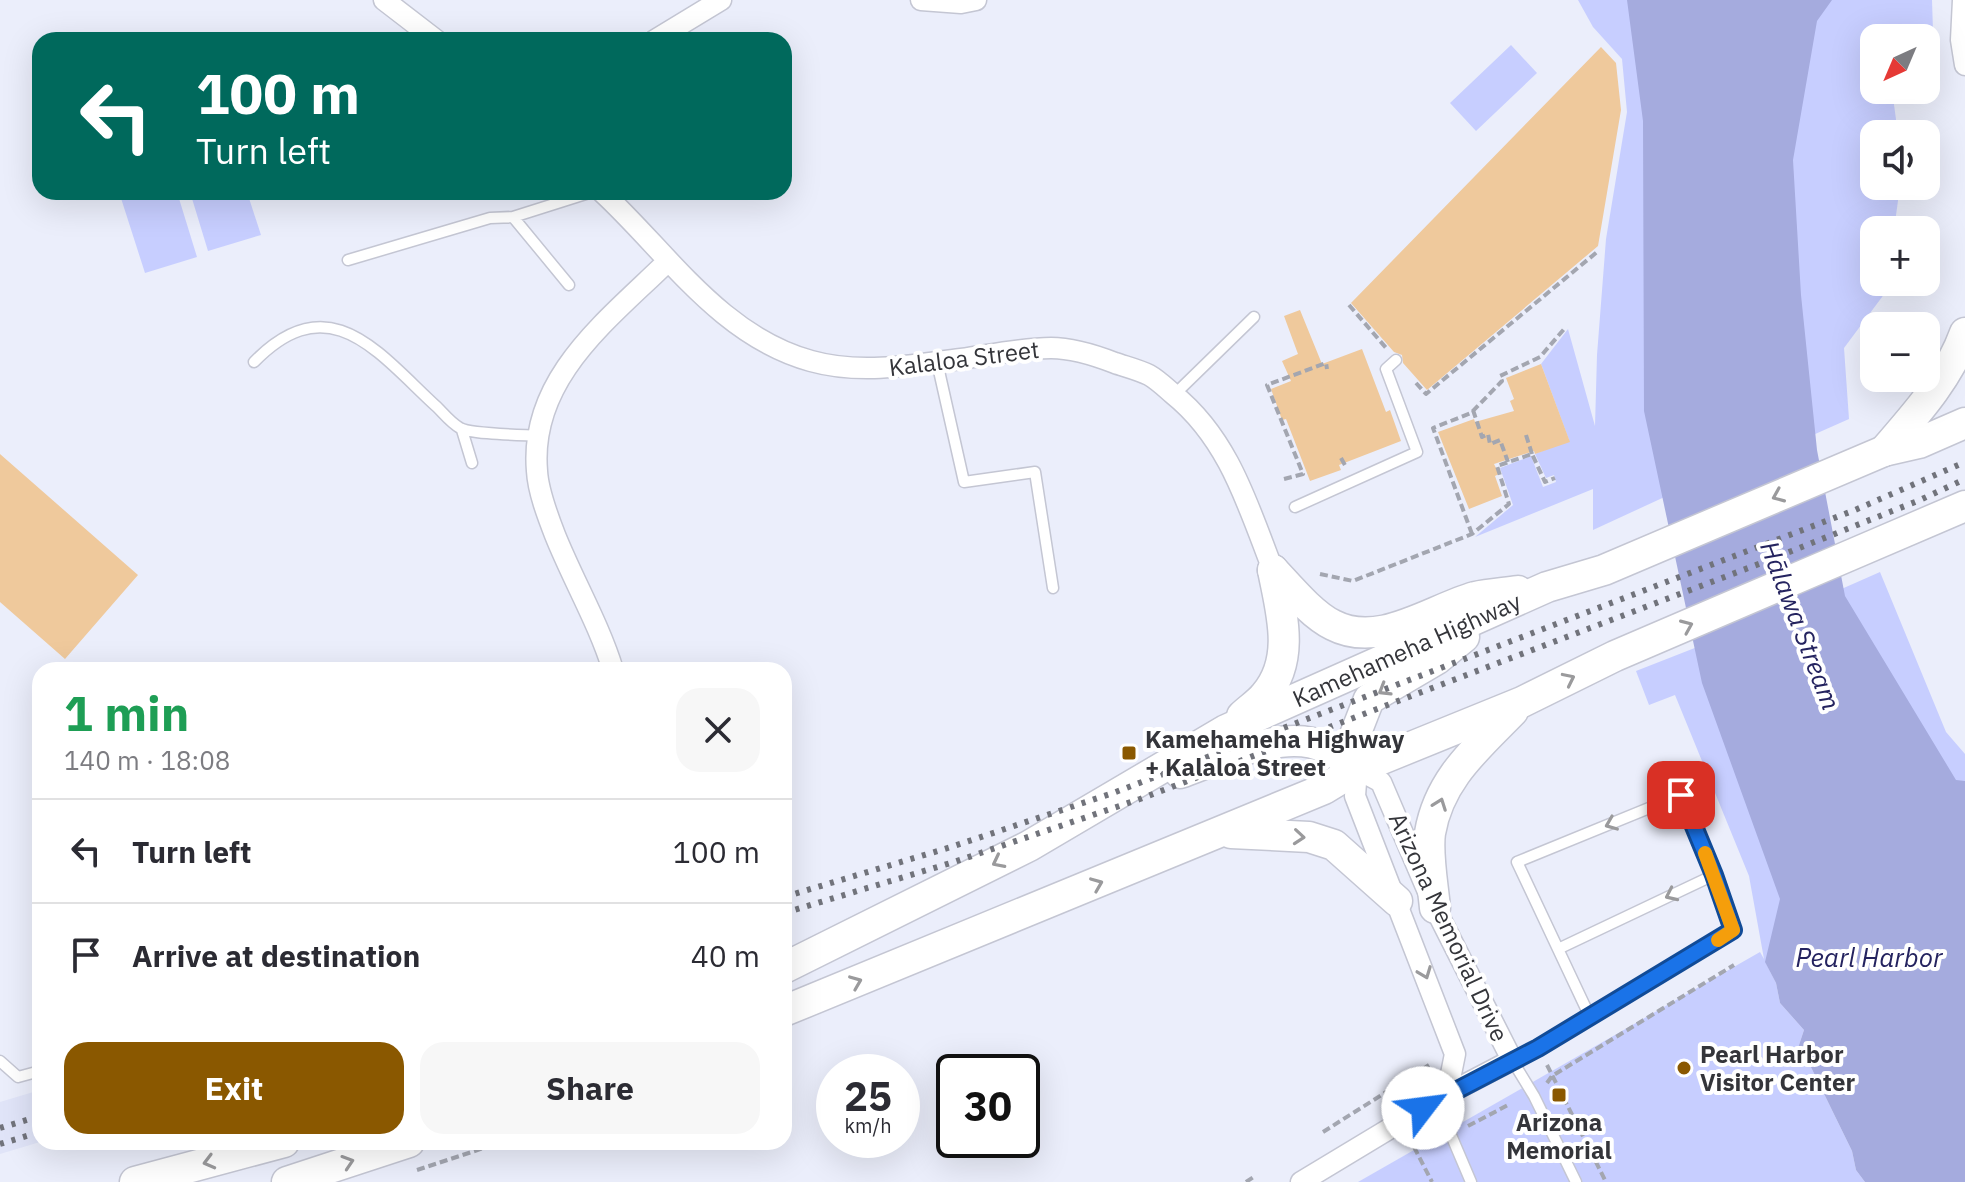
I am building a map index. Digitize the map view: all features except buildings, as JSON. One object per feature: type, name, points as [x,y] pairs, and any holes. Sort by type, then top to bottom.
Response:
[{"type":"main road","points":[[1884,451],[1925,403],[1958,353],[1965,333]]},
{"type":"main road","name":"Kamehameha Highway","points":[[792,964],[1029,846],[1226,730],[1547,587],[1604,570],[1849,465],[1884,451],[1919,443],[1965,423]]},
{"type":"main road","points":[[792,1008],[1324,789],[1357,769],[1522,702],[1615,656],[1893,538],[1951,520],[1965,506]]},
{"type":"main road","points":[[1273,570],[1332,625],[1363,634],[1397,627],[1476,597],[1547,587]]},
{"type":"main road","points":[[1226,730],[1266,695],[1280,670],[1285,632],[1273,570]]},
{"type":"main road","points":[[1357,769],[1355,735],[1369,699],[1437,659],[1493,613]]},
{"type":"main road","points":[[1435,908],[1430,835],[1441,799],[1455,771],[1522,702]]},
{"type":"main road","points":[[1115,797],[1241,751],[1281,740],[1324,746],[1357,769]]},
{"type":"main road","points":[[1221,833],[1309,837],[1334,845],[1397,901]]},
{"type":"main road","points":[[135,1182],[254,1150]]},
{"type":"main road","points":[[287,1182],[385,1150]]},
{"type":"street","points":[[384,0],[426,32]]},
{"type":"street","points":[[668,32],[721,0]]},
{"type":"street","points":[[921,0],[961,3],[976,0]]},
{"type":"street","points":[[1963,0],[1961,40],[1965,65]]},
{"type":"street","name":"Kalaloa Street","points":[[611,200],[667,262],[727,318],[774,347],[810,361],[886,369],[1052,348],[1105,359],[1152,376],[1206,425],[1233,468],[1273,570]]},
{"type":"street","points":[[610,662],[554,532],[537,472],[539,436],[549,394],[579,348],[667,262]]},
{"type":"street","name":"Arizona Memorial Drive","points":[[1447,1094],[1455,1054],[1355,796],[1357,769],[1381,782],[1435,908],[1512,1060]]},
{"type":"street","points":[[1301,1182],[1447,1094],[1512,1060]]},
{"type":"lane","points":[[348,260],[490,218],[513,217],[567,200]]},
{"type":"lane","points":[[513,217],[569,285]]},
{"type":"lane","points":[[1174,395],[1254,317]]},
{"type":"lane","points":[[254,362],[268,348],[303,329],[334,327],[362,339],[462,430],[472,463]]},
{"type":"lane","points":[[1295,507],[1417,452],[1386,369],[1396,360]]},
{"type":"lane","points":[[937,362],[964,482],[1035,472],[1053,588]]},
{"type":"lane","points":[[462,430],[539,436]]},
{"type":"lane","points":[[1576,1182],[1534,1096],[1512,1060],[1590,1017],[1733,930],[1681,795],[1517,862],[1590,1017]]},
{"type":"lane","points":[[1558,949],[1714,875]]},
{"type":"lane","points":[[0,1061],[18,1077],[32,1073]]},
{"type":"lane","points":[[1447,1094],[1451,1135],[1471,1182]]},
{"type":"path","points":[[1416,383],[1426,394],[1597,252]]},
{"type":"path","points":[[1472,534],[1433,428],[1473,410],[1502,381],[1500,376],[1540,357],[1565,328]]},
{"type":"path","points":[[1284,479],[1303,474],[1267,385],[1326,363],[1327,369]]},
{"type":"path","points":[[1473,410],[1482,437],[1488,434],[1490,444],[1500,440],[1508,462]]},
{"type":"path","points":[[1526,435],[1545,482],[1555,478]]},
{"type":"path","points":[[1320,574],[1353,581],[1472,534],[1509,504],[1497,466],[1532,454]]},
{"type":"path","points":[[1547,1084],[1552,1076],[1734,965]]},
{"type":"path","points":[[1323,1132],[1436,1060]]},
{"type":"path","points":[[1547,1065],[1606,1182]]},
{"type":"path","points":[[1468,1126],[1510,1104]]},
{"type":"path","points":[[1414,1147],[1432,1182]]},
{"type":"path","points":[[411,1172],[478,1150]]},
{"type":"path","points":[[1246,1182],[1255,1176]]},
{"type":"shaded area","points":[[1578,0],[1691,0],[1684,488],[1593,530],[1593,489],[1475,537],[1513,505],[1500,468],[1531,456],[1543,487],[1556,482],[1554,475],[1546,478],[1535,454],[1569,440],[1541,364],[1568,329],[1595,426],[1606,239],[1627,112],[1622,59],[1593,27]]},
{"type":"shaded area","points":[[1771,0],[1932,0],[1933,24],[1860,24],[1860,104],[1894,104],[1896,120],[1860,120],[1860,200],[1898,200],[1896,216],[1860,216],[1860,296],[1883,296],[1871,312],[1860,312],[1860,327],[1844,348],[1849,419],[1759,459]]},
{"type":"shaded area","points":[[1511,45],[1537,73],[1476,131],[1450,103]]},
{"type":"shaded area","points":[[122,200],[179,200],[197,257],[145,273]]},
{"type":"shaded area","points":[[192,200],[250,200],[261,235],[208,251]]},
{"type":"shaded area","points":[[1880,572],[1946,732],[1965,754],[1965,806],[1776,618]]},
{"type":"shaded area","name":"Pearl Harbor Visitor Center","points":[[1733,633],[1798,898],[1766,963],[1776,983],[1780,1003],[1804,1030],[1797,1051],[1807,1059],[1852,1151],[1856,1170],[1865,1182],[1358,1182],[1760,952],[1764,959],[1749,876],[1675,695],[1649,705],[1636,671]]},
{"type":"shaded area","points":[[32,1092],[32,1144],[0,1154],[0,1102]]},
{"type":"water","points":[[1627,0],[1832,0],[1817,21],[1793,160],[1801,295],[1817,450],[1845,596],[1956,780],[1965,781],[1965,1182],[1865,1182],[1856,1170],[1852,1151],[1807,1059],[1797,1051],[1804,1030],[1780,1003],[1776,983],[1765,962],[1780,899],[1702,683],[1644,411],[1643,121]]},
{"type":"railway","points":[[792,895],[951,847],[1113,793],[1855,510],[1965,462]]},
{"type":"railway","points":[[792,911],[954,862],[1140,799],[1764,562],[1965,479]]},
{"type":"railway","points":[[0,1128],[32,1118]]},
{"type":"railway","points":[[0,1144],[32,1134]]},
{"type":"slow traffic","points":[[1705,853],[1733,930],[1718,940]]},
{"type":"place","name":"Kamehameha Highway + Kalaloa Street","points":[[1129,753]]},
{"type":"place","name":"Pearl Harbor Visitor Center","points":[[1684,1068]]},
{"type":"place","name":"Arizona Memorial","points":[[1559,1095]]},
{"type":"route","points":[[1423,1108],[1538,1048],[1733,930],[1681,795]]},
{"type":"water label","name":"Hālawa Stream","points":[[1801,625]]},
{"type":"water label","name":"Pearl Harbor","points":[[1869,957]]}]
